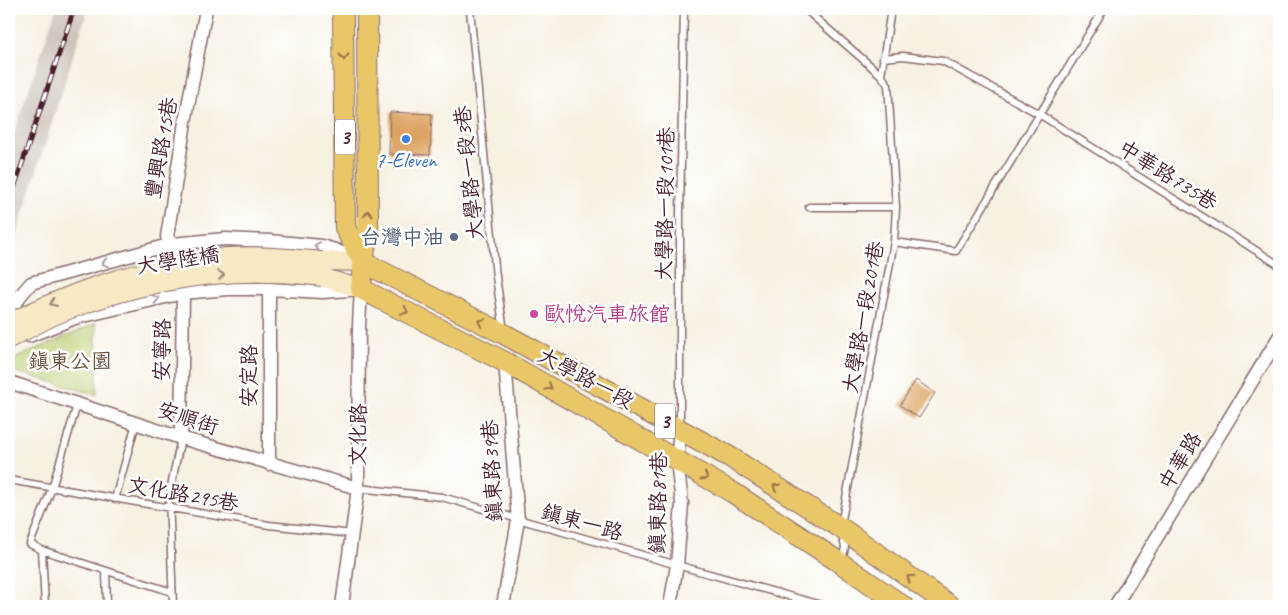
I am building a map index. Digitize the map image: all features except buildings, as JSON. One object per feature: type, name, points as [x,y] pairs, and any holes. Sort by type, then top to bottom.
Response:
[{"type":"main road","name":"文化路","points":[[344,9],[346,228],[363,262]]},
{"type":"main road","name":"文化路","points":[[362,289],[363,262],[368,229],[367,9]]},
{"type":"main road","name":"大學路一段","points":[[363,262],[504,334],[730,457],[841,528],[950,606]]},
{"type":"main road","name":"大學路一段","points":[[362,289],[505,362],[732,492],[903,606]]},
{"type":"street","name":"豐興路15巷","points":[[183,293],[172,244],[166,237],[206,9]]},
{"type":"street","points":[[9,315],[31,283],[172,244],[225,239],[270,240],[321,246],[363,262]]},
{"type":"street","name":"大學陸橋","points":[[9,322],[87,288],[128,275],[168,266],[226,257],[270,257],[322,269],[362,289]]},
{"type":"street","name":"大學陸橋","points":[[9,340],[62,313],[120,292],[165,282],[227,274],[322,269],[363,262]]},
{"type":"street","points":[[9,344],[75,318],[183,293],[228,289],[323,292],[362,289]]},
{"type":"street","name":"安定路","points":[[269,289],[269,464]]},
{"type":"street","name":"文化路","points":[[342,606],[358,488],[362,289]]},
{"type":"street","name":"安寧路","points":[[181,438],[183,293]]},
{"type":"street","name":"中華路","points":[[1115,606],[1279,337]]},
{"type":"street","name":"鎮東路39巷","points":[[503,606],[518,520],[505,362]]},
{"type":"street","name":"安順街","points":[[9,382],[181,438],[358,488]]},
{"type":"street","name":"鎮東路81巷","points":[[670,606],[677,566],[682,504],[677,461],[680,429]]},
{"type":"lane","name":"大學路一段3巷","points":[[470,9],[496,277],[504,334]]},
{"type":"lane","name":"大學路一段101巷","points":[[680,429],[680,213],[684,9]]},
{"type":"lane","points":[[804,9],[881,75]]},
{"type":"lane","points":[[881,75],[891,9]]},
{"type":"lane","points":[[894,242],[956,251],[1104,9]]},
{"type":"lane","name":"中華路735巷","points":[[884,58],[903,56],[943,61],[1039,114],[1279,265]]},
{"type":"lane","name":"大學路一段201巷","points":[[842,564],[845,548],[841,528],[894,242],[896,207],[888,85],[881,75]]},
{"type":"lane","points":[[809,207],[896,207]]},
{"type":"lane","points":[[77,405],[52,488],[30,544],[42,550],[172,592]]},
{"type":"lane","points":[[115,499],[136,422]]},
{"type":"lane","points":[[173,606],[169,496],[181,438]]},
{"type":"lane","name":"文化路295巷","points":[[9,480],[269,525],[353,534]]},
{"type":"lane","name":"鎮東一路","points":[[358,488],[442,497],[677,566],[825,606]]},
{"type":"lane","points":[[42,550],[45,606]]},
{"type":"lane","points":[[106,570],[107,606]]},
{"type":"shaded area","points":[[56,9],[88,9],[9,258],[9,148]]},
{"type":"green space","name":"鎮東公園","points":[[96,323],[97,395],[9,370],[9,361]]},
{"type":"railway","points":[[9,203],[74,9]]},
{"type":"place","name":"7-Eleven","points":[[406,139]]},
{"type":"place","name":"台灣中油","points":[[454,237]]},
{"type":"place","name":"歐悅汽車旅館","points":[[534,314]]}]
